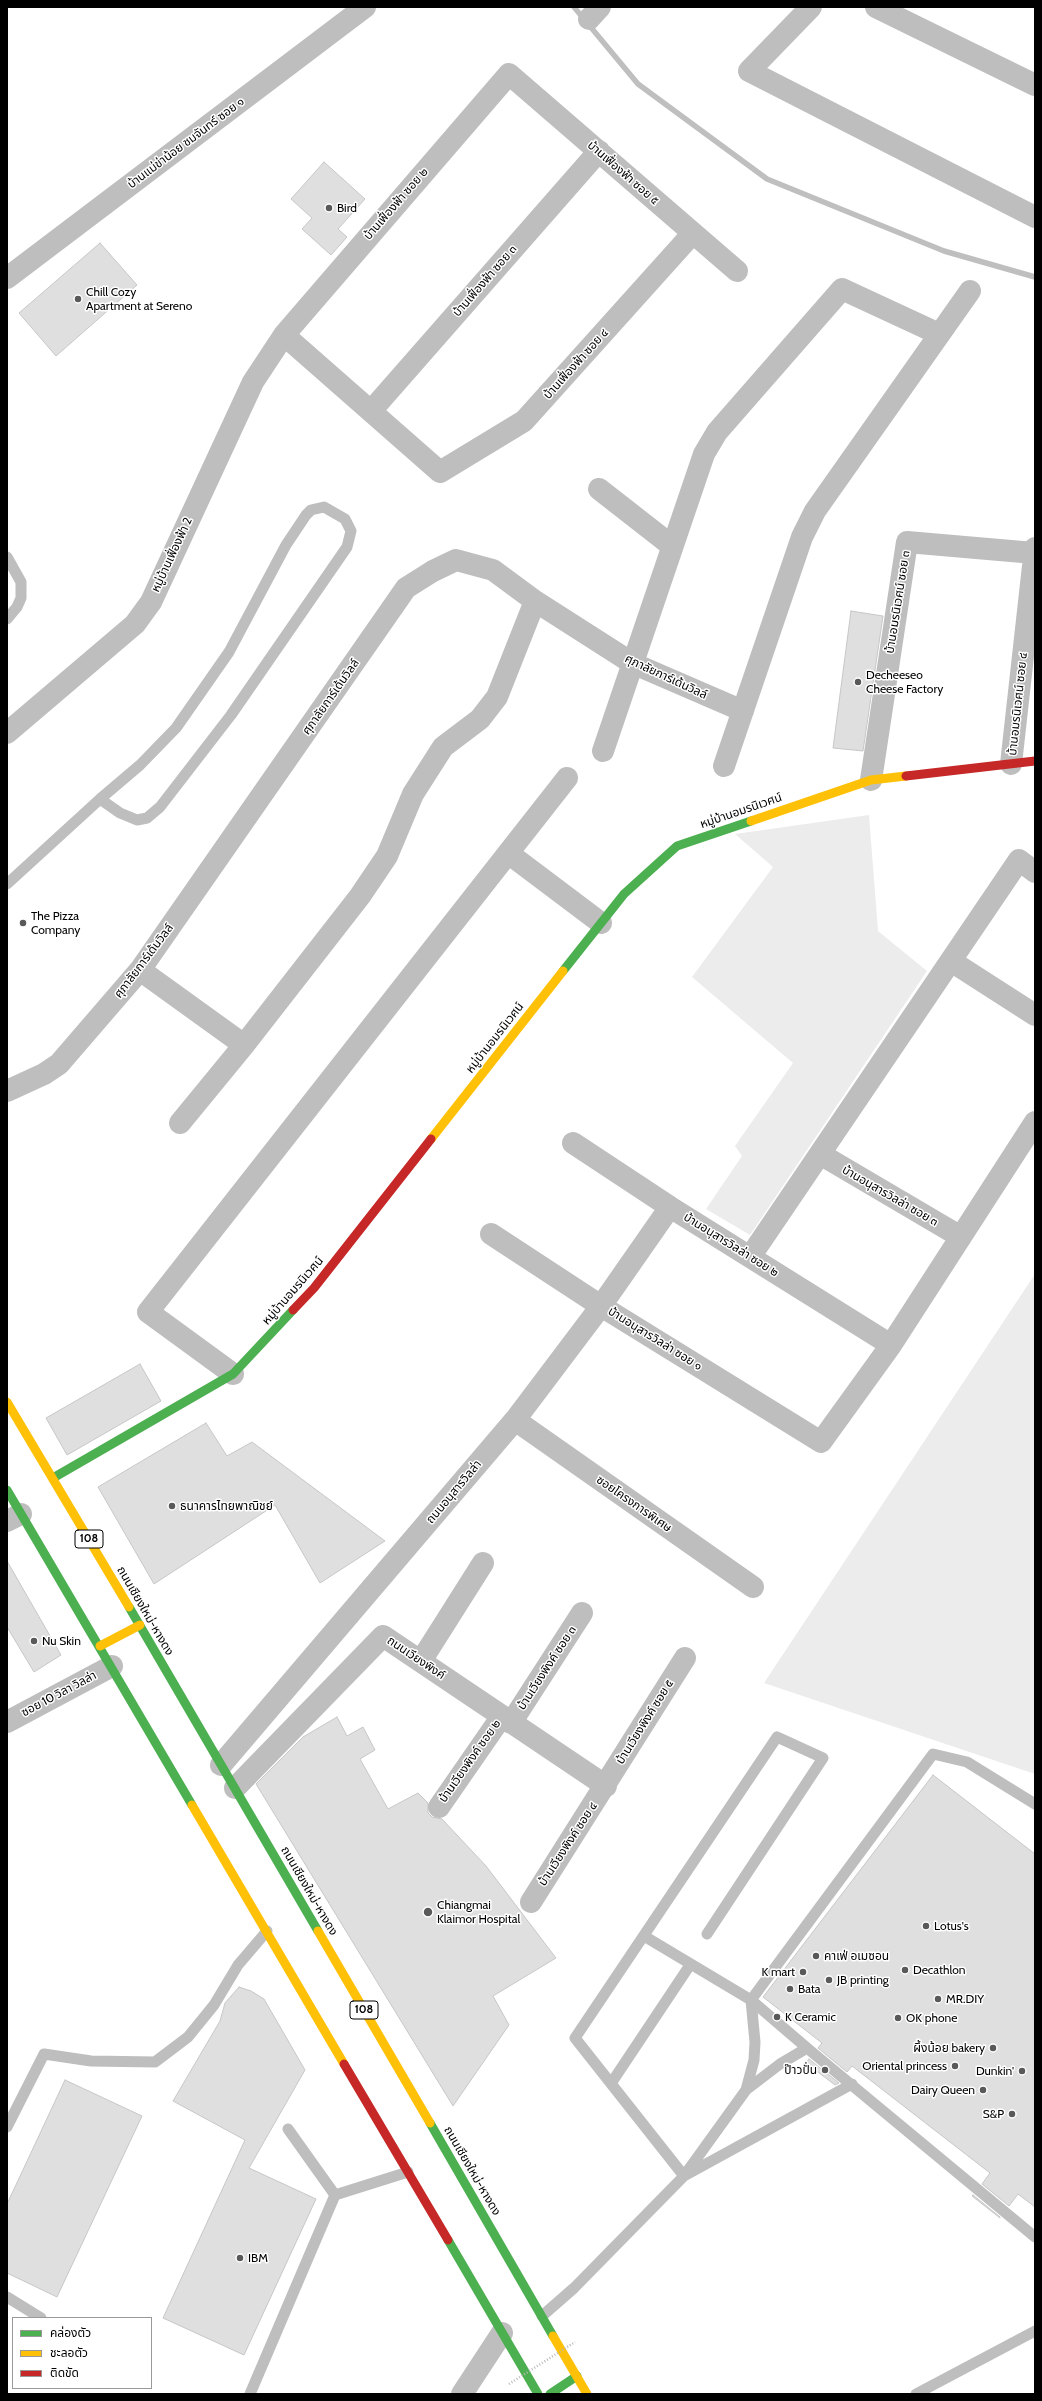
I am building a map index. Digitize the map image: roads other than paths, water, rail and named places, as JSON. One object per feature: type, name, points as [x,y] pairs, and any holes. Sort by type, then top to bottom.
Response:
[{"type":"main road","name":"หมู่บ้านอมรนิเวศน์","points":[[53,1478],[233,1374],[314,1288],[624,894],[677,846],[871,780],[1035,761]]},
{"type":"main road","name":"ถนนเชียงใหม่-หางดง","points":[[7,1402],[140,1625],[587,2394]]},
{"type":"main road","points":[[7,1490],[14,1517],[112,1666],[538,2394]]},
{"type":"main road","points":[[100,1646],[140,1625]]},
{"type":"main road","points":[[550,2394],[577,2376]]},
{"type":"street","name":"บ้านแม่ข่าน้อย ชมจันทร์ ซอย ๑","points":[[7,278],[365,7]]},
{"type":"street","points":[[811,7],[749,71],[1035,217]]},
{"type":"street","points":[[876,7],[1035,84]]},
{"type":"street","name":"บ้านเฟื่องฟ้า ซอย ๕","points":[[509,74],[737,271]]},
{"type":"street","name":"บ้านเฟื่องฟ้า ซอย ๒","points":[[284,335],[509,74]]},
{"type":"street","name":"บ้านเฟื่องฟ้า ซอย ๓","points":[[371,412],[599,151]]},
{"type":"street","name":"บ้านเฟื่องฟ้า ซอย ๔","points":[[371,412],[440,472],[524,421],[693,233]]},
{"type":"street","points":[[603,751],[704,454],[717,432],[842,289],[939,334]]},
{"type":"street","points":[[724,766],[802,537],[815,511],[970,291]]},
{"type":"street","points":[[284,335],[371,412]]},
{"type":"street","name":"หมู่บ้านเฟื่องฟ้า 2","points":[[7,733],[135,624],[151,602],[253,382],[284,335]]},
{"type":"street","points":[[600,489],[672,546]]},
{"type":"street","name":"บ้านอมรนิเวศน์ ซอย ๓","points":[[871,780],[907,542],[1035,550]]},
{"type":"street","name":"บ้านอมรนิเวศน์ ซอย ๔","points":[[1011,764],[1035,550]]},
{"type":"street","name":"ศุภาลัยการ์เด้นวิลล์","points":[[7,1091],[44,1074],[59,1064],[140,970],[406,588],[432,571],[456,560],[493,570],[535,601],[632,663],[743,711]]},
{"type":"street","points":[[180,1123],[244,1045],[360,896],[387,856],[413,794],[428,768],[443,747],[480,720],[497,697],[535,601]]},
{"type":"street","points":[[233,1374],[148,1312],[567,778]]},
{"type":"street","points":[[508,853],[601,923]]},
{"type":"street","points":[[750,1257],[951,961],[1027,866]]},
{"type":"street","points":[[951,961],[1035,1015]]},
{"type":"street","points":[[140,970],[244,1045]]},
{"type":"street","points":[[891,1345],[1035,1122]]},
{"type":"street","name":"บ้านอนุสารวิลล่า ซอย ๒","points":[[573,1142],[670,1207],[891,1345]]},
{"type":"street","name":"บ้านอนุสารวิลล่า ซอย ๓","points":[[820,1154],[961,1237]]},
{"type":"street","name":"ถนนอนุสารวิลล่า","points":[[221,1765],[515,1420],[601,1306],[670,1207]]},
{"type":"street","name":"บ้านอนุสารวิลล่า ซอย ๑","points":[[491,1234],[601,1306],[821,1442],[891,1345]]},
{"type":"street","name":"ซอยโครงการพิเศษ","points":[[515,1420],[753,1587]]},
{"type":"street","points":[[421,1661],[483,1563]]},
{"type":"street","name":"บ้านเวียงพิงค์ ซอย ๓","points":[[507,1719],[582,1613]]},
{"type":"street","name":"ถนนเวียงพิงค์","points":[[235,1788],[383,1636],[606,1786]]},
{"type":"street","name":"บ้านเวียงพิงค์ ซอย ๕","points":[[606,1786],[685,1658]]},
{"type":"street","name":"ซอย 10 วิลา วิลล่า","points":[[7,1722],[112,1666]]},
{"type":"street","name":"บ้านเวียงพิงค์ ซอย ๒","points":[[439,1807],[507,1719]]},
{"type":"street","name":"บ้านเวียงพิงค์ ซอย ๔","points":[[531,1902],[606,1786]]},
{"type":"street","points":[[462,2394],[502,2333]]},
{"type":"lane","points":[[7,884],[100,799],[145,760],[176,728],[229,652],[286,545],[306,515],[311,510],[324,507],[345,519],[351,531],[347,547],[231,715],[160,807],[147,818],[137,820],[120,814],[100,799]]},
{"type":"lane","points":[[7,557],[18,575],[22,589],[21,598],[17,607],[7,619]]},
{"type":"lane","points":[[684,2176],[612,2082],[576,2038],[777,1736],[823,1758],[707,1934]]},
{"type":"lane","points":[[746,2090],[754,2060],[756,2042],[751,2000],[933,1754],[967,1762],[1035,1804]]},
{"type":"lane","points":[[7,2127],[44,2054],[91,2061],[155,2062],[188,2036],[214,2005],[238,1965],[268,1931]]},
{"type":"lane","points":[[644,1936],[690,1965],[751,2000],[1035,2237]]},
{"type":"lane","points":[[612,2082],[690,1965]]},
{"type":"lane","points":[[542,2316],[574,2288],[684,2176],[746,2090],[780,2064],[807,2048]]},
{"type":"lane","points":[[684,2176],[852,2084]]},
{"type":"lane","points":[[288,2129],[335,2195]]},
{"type":"lane","points":[[250,2394],[335,2195],[408,2172]]},
{"type":"lane","points":[[7,2297],[39,2317]]},
{"type":"lane","points":[[916,2394],[1035,2331]]},
{"type":"waterway","points":[[574,7],[638,84],[767,179],[944,251],[1035,277]]},
{"type":"place","name":"Bird","points":[[329,208]]},
{"type":"place","name":"Chill Cozy Apartment at Sereno","points":[[78,299]]},
{"type":"place","name":"Decheeseo Cheese Factory","points":[[858,682]]},
{"type":"place","name":"The Pizza Company","points":[[23,923]]},
{"type":"place","name":"ธนาคารไทยพาณิชย์","points":[[172,1506]]},
{"type":"place","name":"Nu Skin","points":[[34,1641]]},
{"type":"place","name":"Chiangmai Klaimor Hospital","points":[[428,1912]]},
{"type":"place","name":"Lotus's","points":[[926,1926]]},
{"type":"place","name":"คาเฟ่ อเมซอน","points":[[816,1956]]},
{"type":"place","name":"Decathlon","points":[[905,1970]]},
{"type":"place","name":"K mart","points":[[803,1972]]},
{"type":"place","name":"JB printing","points":[[829,1980]]},
{"type":"place","name":"Bata","points":[[790,1989]]},
{"type":"place","name":"MR.DIY","points":[[938,1999]]},
{"type":"place","name":"K Ceramic","points":[[777,2017]]},
{"type":"place","name":"OK phone","points":[[898,2018]]},
{"type":"place","name":"ผึ้งน้อย bakery","points":[[993,2048]]},
{"type":"place","name":"Oriental princess","points":[[955,2066]]},
{"type":"place","name":"ป๊าวปั่น","points":[[825,2070]]},
{"type":"place","name":"Dunkin'","points":[[1022,2071]]},
{"type":"place","name":"Dairy Queen","points":[[983,2090]]},
{"type":"place","name":"S&P","points":[[1012,2114]]},
{"type":"place","name":"IBM","points":[[240,2258]]}]
